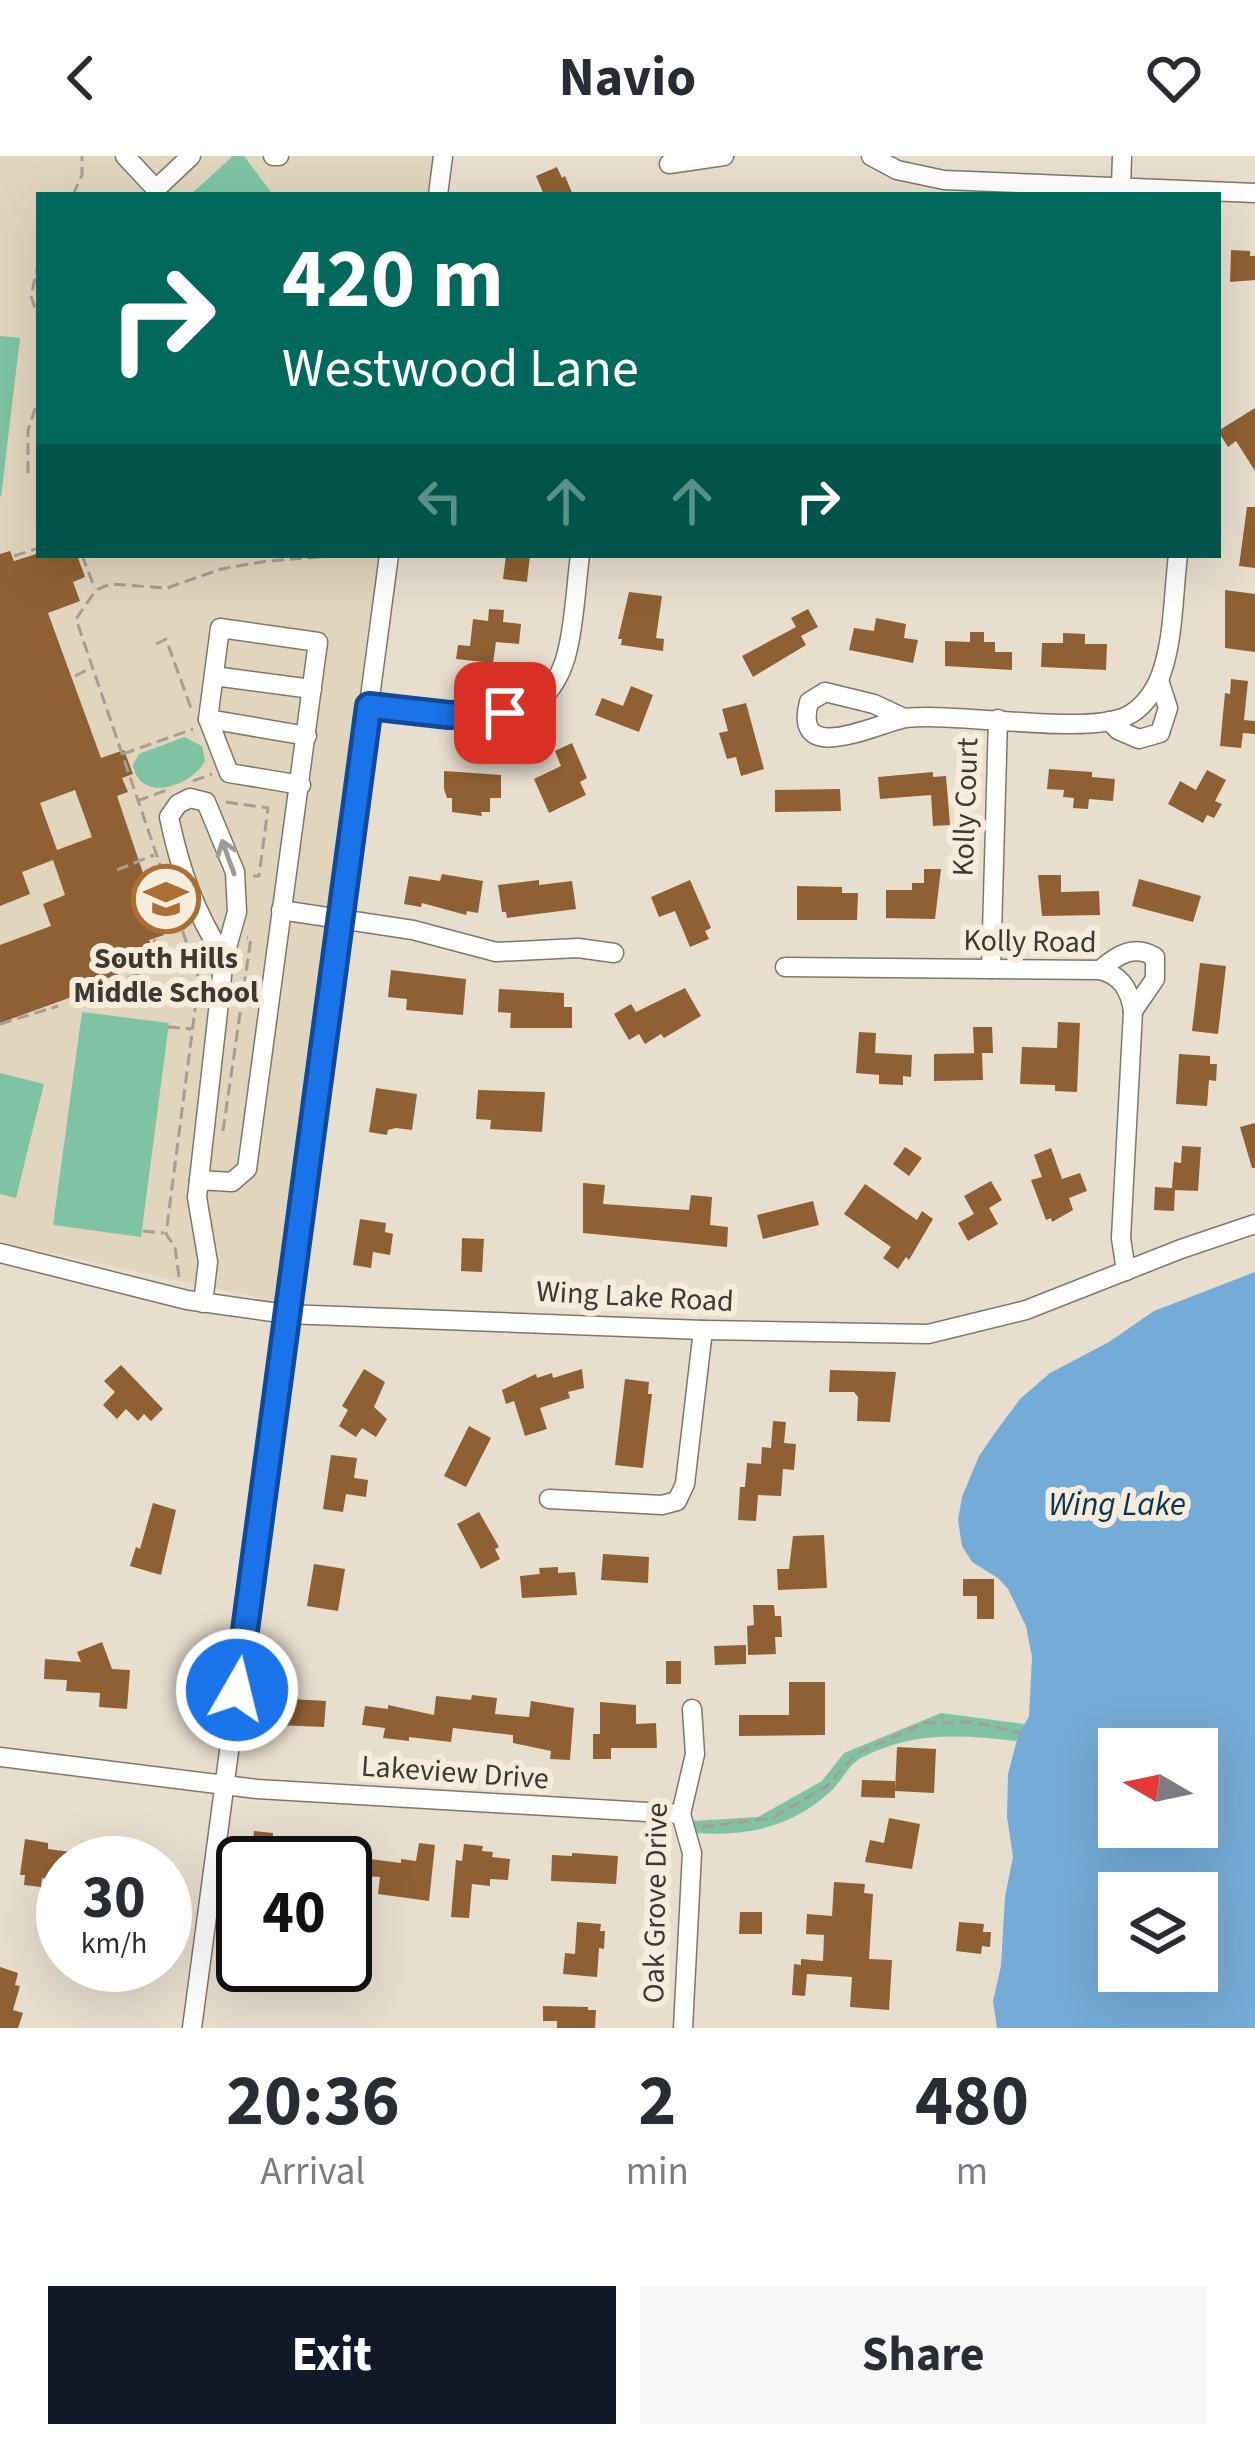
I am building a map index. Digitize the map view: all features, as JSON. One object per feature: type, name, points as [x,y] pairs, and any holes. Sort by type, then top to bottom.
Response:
[{"type":"street","points":[[125,156],[156,189],[191,156]]},
{"type":"street","points":[[438,192],[443,156]]},
{"type":"street","points":[[669,164],[724,156]]},
{"type":"street","points":[[871,156],[897,170],[944,180],[1255,193]]},
{"type":"street","points":[[1121,188],[1122,156]]},
{"type":"street","points":[[192,2028],[389,558]]},
{"type":"street","points":[[369,706],[449,715],[505,713],[533,705],[558,677],[568,649],[580,558]]},
{"type":"street","points":[[1109,721],[1139,740],[1160,733],[1168,708],[1159,680],[1178,558]]},
{"type":"street","points":[[199,1180],[232,1182],[248,1169],[301,785],[318,642],[220,628],[203,723],[229,772],[301,785]]},
{"type":"street","points":[[214,676],[312,689]]},
{"type":"street","points":[[904,718],[874,704],[825,692],[808,702],[806,713],[808,726],[816,733],[838,739],[904,718],[1109,721],[1140,707],[1159,680]]},
{"type":"street","name":"Kolly Court","points":[[991,969],[998,719]]},
{"type":"street","points":[[203,723],[307,736]]},
{"type":"street","points":[[203,1303],[208,1262],[197,1197],[224,958],[237,912],[235,872],[206,802],[190,798],[178,804],[169,817],[173,837],[198,917],[224,958]]},
{"type":"street","points":[[281,910],[413,930],[496,952],[578,948],[614,952]]},
{"type":"street","points":[[1100,970],[1135,950],[1155,957],[1155,979],[1132,1011],[1121,1238],[1126,1270]]},
{"type":"street","name":"Kolly Road","points":[[785,967],[1100,970],[1124,984],[1132,1011]]},
{"type":"street","name":"Wing Lake Road","points":[[0,1253],[203,1303],[286,1314],[928,1334],[1027,1310],[1255,1224]]},
{"type":"street","points":[[549,1499],[662,1505],[677,1501],[686,1484],[703,1330]]},
{"type":"street","name":"Oak Grove Drive","points":[[683,2028],[692,1867],[684,1821],[695,1754],[692,1709]]},
{"type":"street","name":"Lakeview Drive","points":[[0,1757],[225,1784],[684,1821]]},
{"type":"path","points":[[74,192],[82,175],[82,156]]},
{"type":"path","points":[[36,274],[31,296],[36,312]]},
{"type":"path","points":[[28,473],[28,430],[36,406]]},
{"type":"path","points":[[14,556],[36,549]]},
{"type":"path","points":[[83,558],[96,590]]},
{"type":"path","points":[[75,676],[92,667]]},
{"type":"path","points":[[121,754],[203,723]]},
{"type":"path","points":[[224,801],[268,808],[259,876],[249,875]]},
{"type":"path","points":[[117,870],[156,854]]},
{"type":"path","points":[[154,939],[162,965]]},
{"type":"path","points":[[94,990],[162,965],[192,960]]},
{"type":"path","points":[[0,1024],[58,1006]]},
{"type":"path","points":[[169,1028],[192,1029]]},
{"type":"path","points":[[143,1231],[166,1234]]},
{"type":"path","points":[[684,1821],[759,1823],[772,1818],[826,1787],[856,1754],[924,1724],[971,1722],[1028,1734]]},
{"type":"shaded area","name":"South Hills Middle School","points":[[0,156],[435,156],[430,192],[36,192],[36,558],[379,558],[278,1302],[0,1242]]},
{"type":"green space","points":[[233,156],[244,156],[271,192],[193,192]]},
{"type":"green space","points":[[0,336],[20,338],[1,497],[0,496]]},
{"type":"green space","points":[[184,737],[202,746],[205,761],[199,770],[167,787],[146,785],[133,765],[139,754]]},
{"type":"green space","points":[[82,1012],[169,1023],[141,1237],[53,1225]]},
{"type":"green space","points":[[0,1073],[44,1084],[16,1198],[0,1194]]},
{"type":"green space","points":[[941,1713],[1024,1724],[1016,1741],[938,1737],[882,1749],[858,1760],[816,1803],[784,1821],[750,1831],[694,1833],[692,1821],[758,1817],[822,1781],[844,1753]]},
{"type":"water","name":"Wing Lake","points":[[1255,1272],[1255,2028],[997,2028],[993,2001],[1013,1857],[1008,1774],[1019,1732],[1029,1717],[1032,1657],[1026,1626],[1008,1589],[972,1562],[962,1546],[958,1520],[979,1456],[1020,1399],[1050,1373],[1154,1311]]},
{"type":"building","points":[[557,167],[572,192],[543,192],[536,176]]},
{"type":"building","points":[[1231,250],[1250,251],[1255,256],[1255,280],[1230,282]]},
{"type":"building","points":[[1255,408],[1255,471],[1236,441],[1228,447],[1221,429]]},
{"type":"building","points":[[1247,507],[1255,507],[1255,568],[1239,566]]},
{"type":"building","points":[[10,551],[14,561],[36,554],[36,558],[78,558],[85,577],[73,582],[80,601],[48,613],[101,758],[124,750],[133,774],[122,778],[128,792],[117,796],[164,935],[149,940],[156,960],[0,1023],[0,945],[51,926],[43,904],[65,895],[53,860],[22,872],[30,894],[0,906],[0,554]],"holes":[[[75,790],[92,837],[57,850],[40,803]]]},
{"type":"building","points":[[506,558],[530,558],[527,582],[503,579]]},
{"type":"building","points":[[1225,590],[1255,594],[1255,652],[1225,648]]},
{"type":"building","points":[[629,592],[662,596],[656,638],[664,639],[663,651],[621,645],[618,639]]},
{"type":"building","points":[[489,609],[504,610],[503,622],[521,624],[519,644],[496,642],[493,663],[456,659],[458,645],[470,646],[473,619],[488,621]]},
{"type":"building","points":[[808,609],[818,627],[801,636],[806,645],[753,677],[742,656],[796,627],[791,618]]},
{"type":"building","points":[[876,618],[906,624],[904,638],[918,640],[913,663],[849,650],[854,628],[874,631]]},
{"type":"building","points":[[970,632],[984,632],[984,642],[995,642],[995,652],[1012,652],[1012,670],[945,666],[945,641],[970,642]]},
{"type":"building","points":[[1063,633],[1085,634],[1085,644],[1107,644],[1106,670],[1041,667],[1042,643],[1063,643]]},
{"type":"building","points":[[1231,679],[1248,681],[1244,720],[1255,721],[1255,734],[1243,733],[1241,748],[1220,746],[1225,693],[1230,694]]},
{"type":"building","points":[[631,686],[653,695],[639,732],[595,715],[602,698],[623,706]]},
{"type":"building","points":[[746,703],[764,769],[741,776],[736,757],[727,759],[719,733],[728,731],[722,709]]},
{"type":"building","points":[[572,743],[587,778],[580,782],[586,795],[549,813],[534,779],[561,766],[555,751]]},
{"type":"building","points":[[1049,769],[1115,779],[1113,801],[1089,799],[1088,809],[1073,808],[1074,798],[1063,797],[1064,790],[1047,789]]},
{"type":"building","points":[[1207,770],[1226,780],[1215,801],[1222,804],[1214,818],[1207,815],[1203,823],[1168,804],[1180,781],[1196,790]]},
{"type":"building","points":[[444,771],[501,775],[501,798],[490,798],[490,812],[481,812],[482,816],[452,812]]},
{"type":"building","points":[[933,772],[933,777],[946,776],[950,825],[933,826],[931,795],[880,799],[878,777]]},
{"type":"building","points":[[840,789],[841,811],[775,812],[775,790]]},
{"type":"building","points":[[924,869],[941,869],[935,919],[886,918],[886,890],[912,890],[912,883],[924,883]]},
{"type":"building","points":[[442,874],[483,881],[478,913],[404,904],[409,876],[440,881]]},
{"type":"building","points":[[1038,875],[1061,875],[1061,892],[1099,891],[1100,915],[1042,916]]},
{"type":"building","points":[[1139,879],[1201,896],[1193,922],[1132,906]]},
{"type":"building","points":[[539,880],[539,885],[572,881],[576,909],[507,918],[498,885]]},
{"type":"building","points":[[690,880],[711,928],[705,931],[709,939],[690,947],[675,911],[659,917],[651,897]]},
{"type":"building","points":[[797,886],[842,887],[842,893],[858,893],[857,920],[797,920]]},
{"type":"building","points":[[1200,963],[1226,966],[1218,1034],[1192,1031]]},
{"type":"building","points":[[391,970],[466,979],[463,1015],[406,1010],[407,999],[388,997]]},
{"type":"building","points":[[685,988],[701,1016],[664,1038],[661,1034],[645,1044],[639,1034],[629,1040],[614,1014],[631,1004],[636,1012]]},
{"type":"building","points":[[499,989],[564,993],[564,1007],[572,1007],[572,1028],[510,1028],[511,1013],[498,1012]]},
{"type":"building","points":[[1058,1022],[1080,1023],[1077,1092],[1055,1091],[1055,1085],[1020,1084],[1022,1047],[1057,1048]]},
{"type":"building","points":[[973,1027],[992,1027],[993,1053],[974,1053]]},
{"type":"building","points":[[859,1032],[876,1033],[875,1053],[912,1055],[911,1077],[903,1076],[903,1085],[879,1084],[879,1075],[856,1073]]},
{"type":"building","points":[[982,1053],[983,1080],[934,1081],[934,1054]]},
{"type":"building","points":[[1179,1054],[1210,1056],[1210,1064],[1217,1064],[1216,1081],[1209,1080],[1207,1106],[1176,1104]]},
{"type":"building","points":[[376,1088],[417,1094],[412,1130],[396,1128],[387,1135],[369,1132]]},
{"type":"building","points":[[478,1090],[545,1092],[542,1132],[490,1129],[491,1120],[476,1119]]},
{"type":"building","points":[[1255,1123],[1255,1168],[1252,1168],[1240,1127]]},
{"type":"building","points":[[1182,1146],[1201,1147],[1198,1191],[1175,1190],[1174,1211],[1154,1210],[1155,1187],[1172,1188],[1174,1162],[1181,1163]]},
{"type":"building","points":[[905,1147],[922,1158],[909,1176],[893,1164]]},
{"type":"building","points":[[1051,1148],[1062,1179],[1080,1173],[1087,1191],[1069,1198],[1073,1210],[1052,1222],[1046,1220],[1031,1180],[1042,1177],[1034,1155]]},
{"type":"building","points":[[991,1181],[1002,1200],[989,1208],[998,1224],[968,1241],[958,1223],[974,1214],[964,1196]]},
{"type":"building","points":[[583,1183],[605,1185],[603,1204],[689,1210],[691,1195],[712,1197],[710,1225],[728,1227],[727,1247],[583,1233]]},
{"type":"building","points":[[865,1184],[917,1220],[922,1211],[933,1219],[909,1260],[906,1257],[898,1269],[883,1258],[891,1247],[844,1214]]},
{"type":"building","points":[[813,1201],[819,1225],[763,1239],[757,1215]]},
{"type":"building","points":[[360,1219],[386,1223],[385,1232],[393,1234],[390,1255],[373,1252],[371,1268],[353,1265]]},
{"type":"building","points":[[462,1238],[484,1239],[482,1272],[461,1271]]},
{"type":"building","points":[[121,1365],[163,1409],[151,1421],[144,1414],[138,1421],[126,1409],[117,1419],[103,1405],[115,1392],[104,1381]]},
{"type":"building","points":[[364,1369],[385,1382],[374,1407],[387,1419],[376,1437],[362,1428],[356,1437],[339,1426],[348,1410],[342,1406]]},
{"type":"building","points":[[582,1369],[584,1388],[540,1408],[547,1429],[525,1436],[514,1401],[506,1404],[502,1390],[536,1374],[537,1378],[552,1373],[553,1378]]},
{"type":"building","points":[[830,1370],[896,1372],[890,1422],[857,1421],[858,1397],[854,1392],[829,1392]]},
{"type":"building","points":[[625,1379],[649,1382],[648,1394],[652,1394],[643,1468],[615,1465]]},
{"type":"building","points":[[773,1421],[786,1422],[784,1443],[796,1444],[794,1470],[783,1469],[781,1496],[758,1495],[756,1521],[738,1520],[747,1463],[761,1464],[762,1447],[771,1448]]},
{"type":"building","points":[[469,1426],[491,1438],[466,1487],[444,1476]]},
{"type":"building","points":[[331,1455],[357,1458],[354,1478],[368,1480],[366,1497],[346,1494],[343,1512],[323,1509]]},
{"type":"building","points":[[153,1503],[176,1510],[161,1575],[130,1566]]},
{"type":"building","points":[[479,1512],[499,1547],[495,1549],[500,1559],[481,1569],[457,1524]]},
{"type":"building","points":[[824,1535],[827,1588],[778,1590],[777,1569],[789,1569],[793,1536]]},
{"type":"building","points":[[603,1554],[649,1557],[648,1583],[601,1580]]},
{"type":"building","points":[[314,1564],[345,1569],[338,1611],[307,1606]]},
{"type":"building","points":[[558,1567],[558,1573],[575,1572],[577,1595],[522,1598],[520,1576]]},
{"type":"building","points":[[963,1579],[994,1579],[994,1619],[977,1619],[977,1596],[963,1596]]},
{"type":"building","points":[[753,1605],[774,1605],[775,1616],[781,1616],[782,1637],[775,1637],[776,1654],[748,1655],[747,1626],[754,1625]]},
{"type":"building","points":[[102,1642],[112,1669],[130,1670],[127,1709],[99,1707],[100,1693],[66,1691],[67,1680],[44,1679],[45,1659],[81,1662],[77,1652]]},
{"type":"building","points":[[746,1645],[746,1664],[715,1665],[714,1646]]},
{"type":"building","points":[[666,1661],[681,1661],[681,1684],[666,1684]]},
{"type":"building","points":[[789,1682],[825,1682],[825,1735],[739,1736],[739,1715],[789,1715]]},
{"type":"building","points":[[472,1695],[497,1698],[495,1714],[529,1717],[531,1701],[574,1708],[570,1760],[550,1759],[551,1751],[513,1743],[513,1735],[453,1728],[451,1742],[409,1737],[409,1741],[383,1738],[385,1728],[362,1725],[365,1706],[388,1709],[388,1705],[434,1715],[436,1696],[471,1700]]},
{"type":"building","points":[[292,1699],[326,1701],[324,1727],[275,1725],[276,1705],[291,1706]]},
{"type":"building","points":[[600,1702],[636,1705],[636,1724],[656,1723],[657,1748],[611,1748],[611,1759],[593,1759],[593,1734],[600,1734]]},
{"type":"building","points":[[897,1747],[936,1749],[934,1793],[895,1791]]},
{"type":"building","points":[[862,1780],[895,1781],[895,1798],[861,1797]]},
{"type":"building","points":[[889,1818],[920,1824],[912,1869],[865,1862],[870,1840],[884,1843]]},
{"type":"building","points":[[25,1839],[36,1841],[36,1886],[24,1885],[25,1875],[20,1875]]},
{"type":"building","points":[[419,1843],[435,1845],[429,1901],[378,1894],[380,1877],[372,1877],[372,1859],[416,1861]]},
{"type":"building","points":[[464,1844],[483,1846],[482,1851],[493,1852],[492,1857],[510,1859],[508,1880],[490,1879],[490,1886],[472,1884],[469,1918],[451,1917],[456,1860],[462,1861]]},
{"type":"building","points":[[552,1855],[618,1856],[616,1884],[551,1881]]},
{"type":"building","points":[[834,1882],[865,1884],[864,1893],[873,1894],[869,1959],[892,1960],[889,2010],[850,2007],[852,1977],[807,1974],[805,1996],[792,1995],[794,1964],[801,1965],[801,1959],[823,1961],[824,1935],[806,1934],[807,1914],[832,1916]]},
{"type":"building","points":[[740,1912],[762,1912],[762,1934],[739,1934]]},
{"type":"building","points":[[577,1922],[601,1924],[600,1931],[605,1931],[597,1977],[563,1974],[565,1953],[575,1954]]},
{"type":"building","points":[[959,1922],[984,1924],[983,1932],[991,1932],[990,1947],[982,1946],[981,1954],[956,1951]]},
{"type":"building","points":[[0,1967],[18,1973],[15,1985],[20,1986],[13,2010],[23,2013],[18,2028],[0,2028]]},
{"type":"building","points":[[543,2006],[596,2010],[595,2028],[557,2028],[557,2021],[543,2021]]},
{"type":"place","name":"South Hills Middle School","points":[[166,899]]},
{"type":"route","points":[[237,1690],[369,706],[449,715],[505,713]]}]
